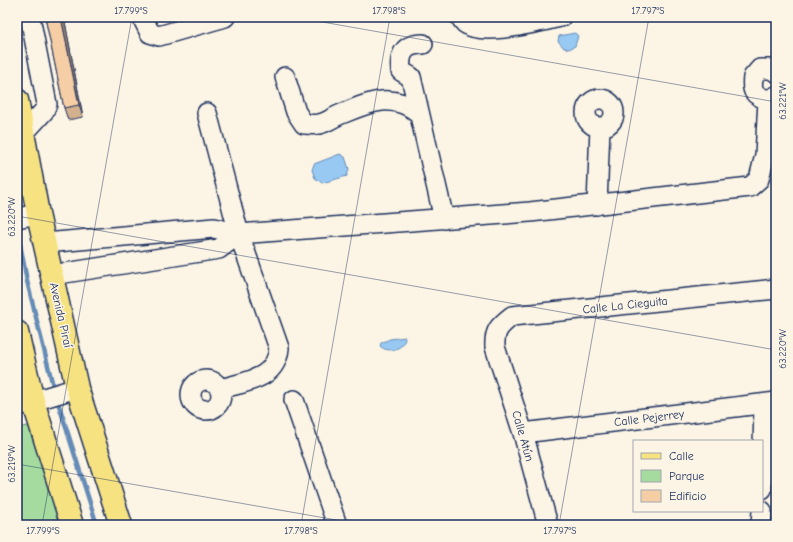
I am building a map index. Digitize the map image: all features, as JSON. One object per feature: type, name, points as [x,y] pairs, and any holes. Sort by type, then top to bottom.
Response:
[{"type":"main road","name":"Avenida Piraí","points":[[17,100],[24,134],[28,216],[45,243],[73,389],[121,525]]},
{"type":"main road","points":[[17,332],[32,402],[72,525]]},
{"type":"street","points":[[24,134],[44,111],[47,104],[30,17]]},
{"type":"street","points":[[142,17],[150,33],[160,36],[225,17]]},
{"type":"street","points":[[460,17],[466,25],[480,28],[503,29],[561,17]]},
{"type":"street","points":[[423,44],[414,44],[406,48],[400,60],[402,71],[411,77],[444,219]]},
{"type":"street","points":[[45,243],[214,228],[239,234],[444,219],[530,212],[750,187],[759,179],[765,155],[772,98],[757,96],[752,87],[753,77],[760,69],[771,69],[776,72]]},
{"type":"street","points":[[285,77],[296,112],[304,124],[320,124],[338,115],[384,99],[398,101],[411,107],[419,113]]},
{"type":"street","points":[[207,113],[239,234],[274,330],[279,348],[278,360],[272,369],[264,375],[221,389]]},
{"type":"street","points":[[597,204],[600,127]]},
{"type":"street","points":[[52,275],[219,249],[239,234]]},
{"type":"street","name":"Calle La Cieguita","points":[[495,347],[494,336],[499,326],[512,316],[776,289]]},
{"type":"street","name":"Calle Atún","points":[[495,347],[523,433],[548,525]]},
{"type":"street","points":[[32,402],[73,389]]},
{"type":"street","points":[[294,400],[337,525]]},
{"type":"street","points":[[763,478],[770,403]]},
{"type":"street","name":"Calle Pejerrey","points":[[523,433],[770,403]]},
{"type":"street","points":[[761,525],[762,512]]},
{"type":"green space","points":[[33,425],[64,525],[17,525],[17,428]]},
{"type":"water","points":[[575,33],[578,36],[575,46],[569,49],[564,48],[558,41],[559,36]]},
{"type":"water","points":[[340,154],[345,157],[349,169],[347,176],[322,183],[315,178],[312,170],[314,164]]},
{"type":"water","points":[[405,337],[402,345],[396,349],[387,350],[380,346],[381,343],[390,339]]},
{"type":"building","points":[[45,17],[61,17],[79,105],[64,108]]},
{"type":"waterway","points":[[17,228],[27,281],[54,390]]},
{"type":"waterway","points":[[57,399],[97,525]]}]
